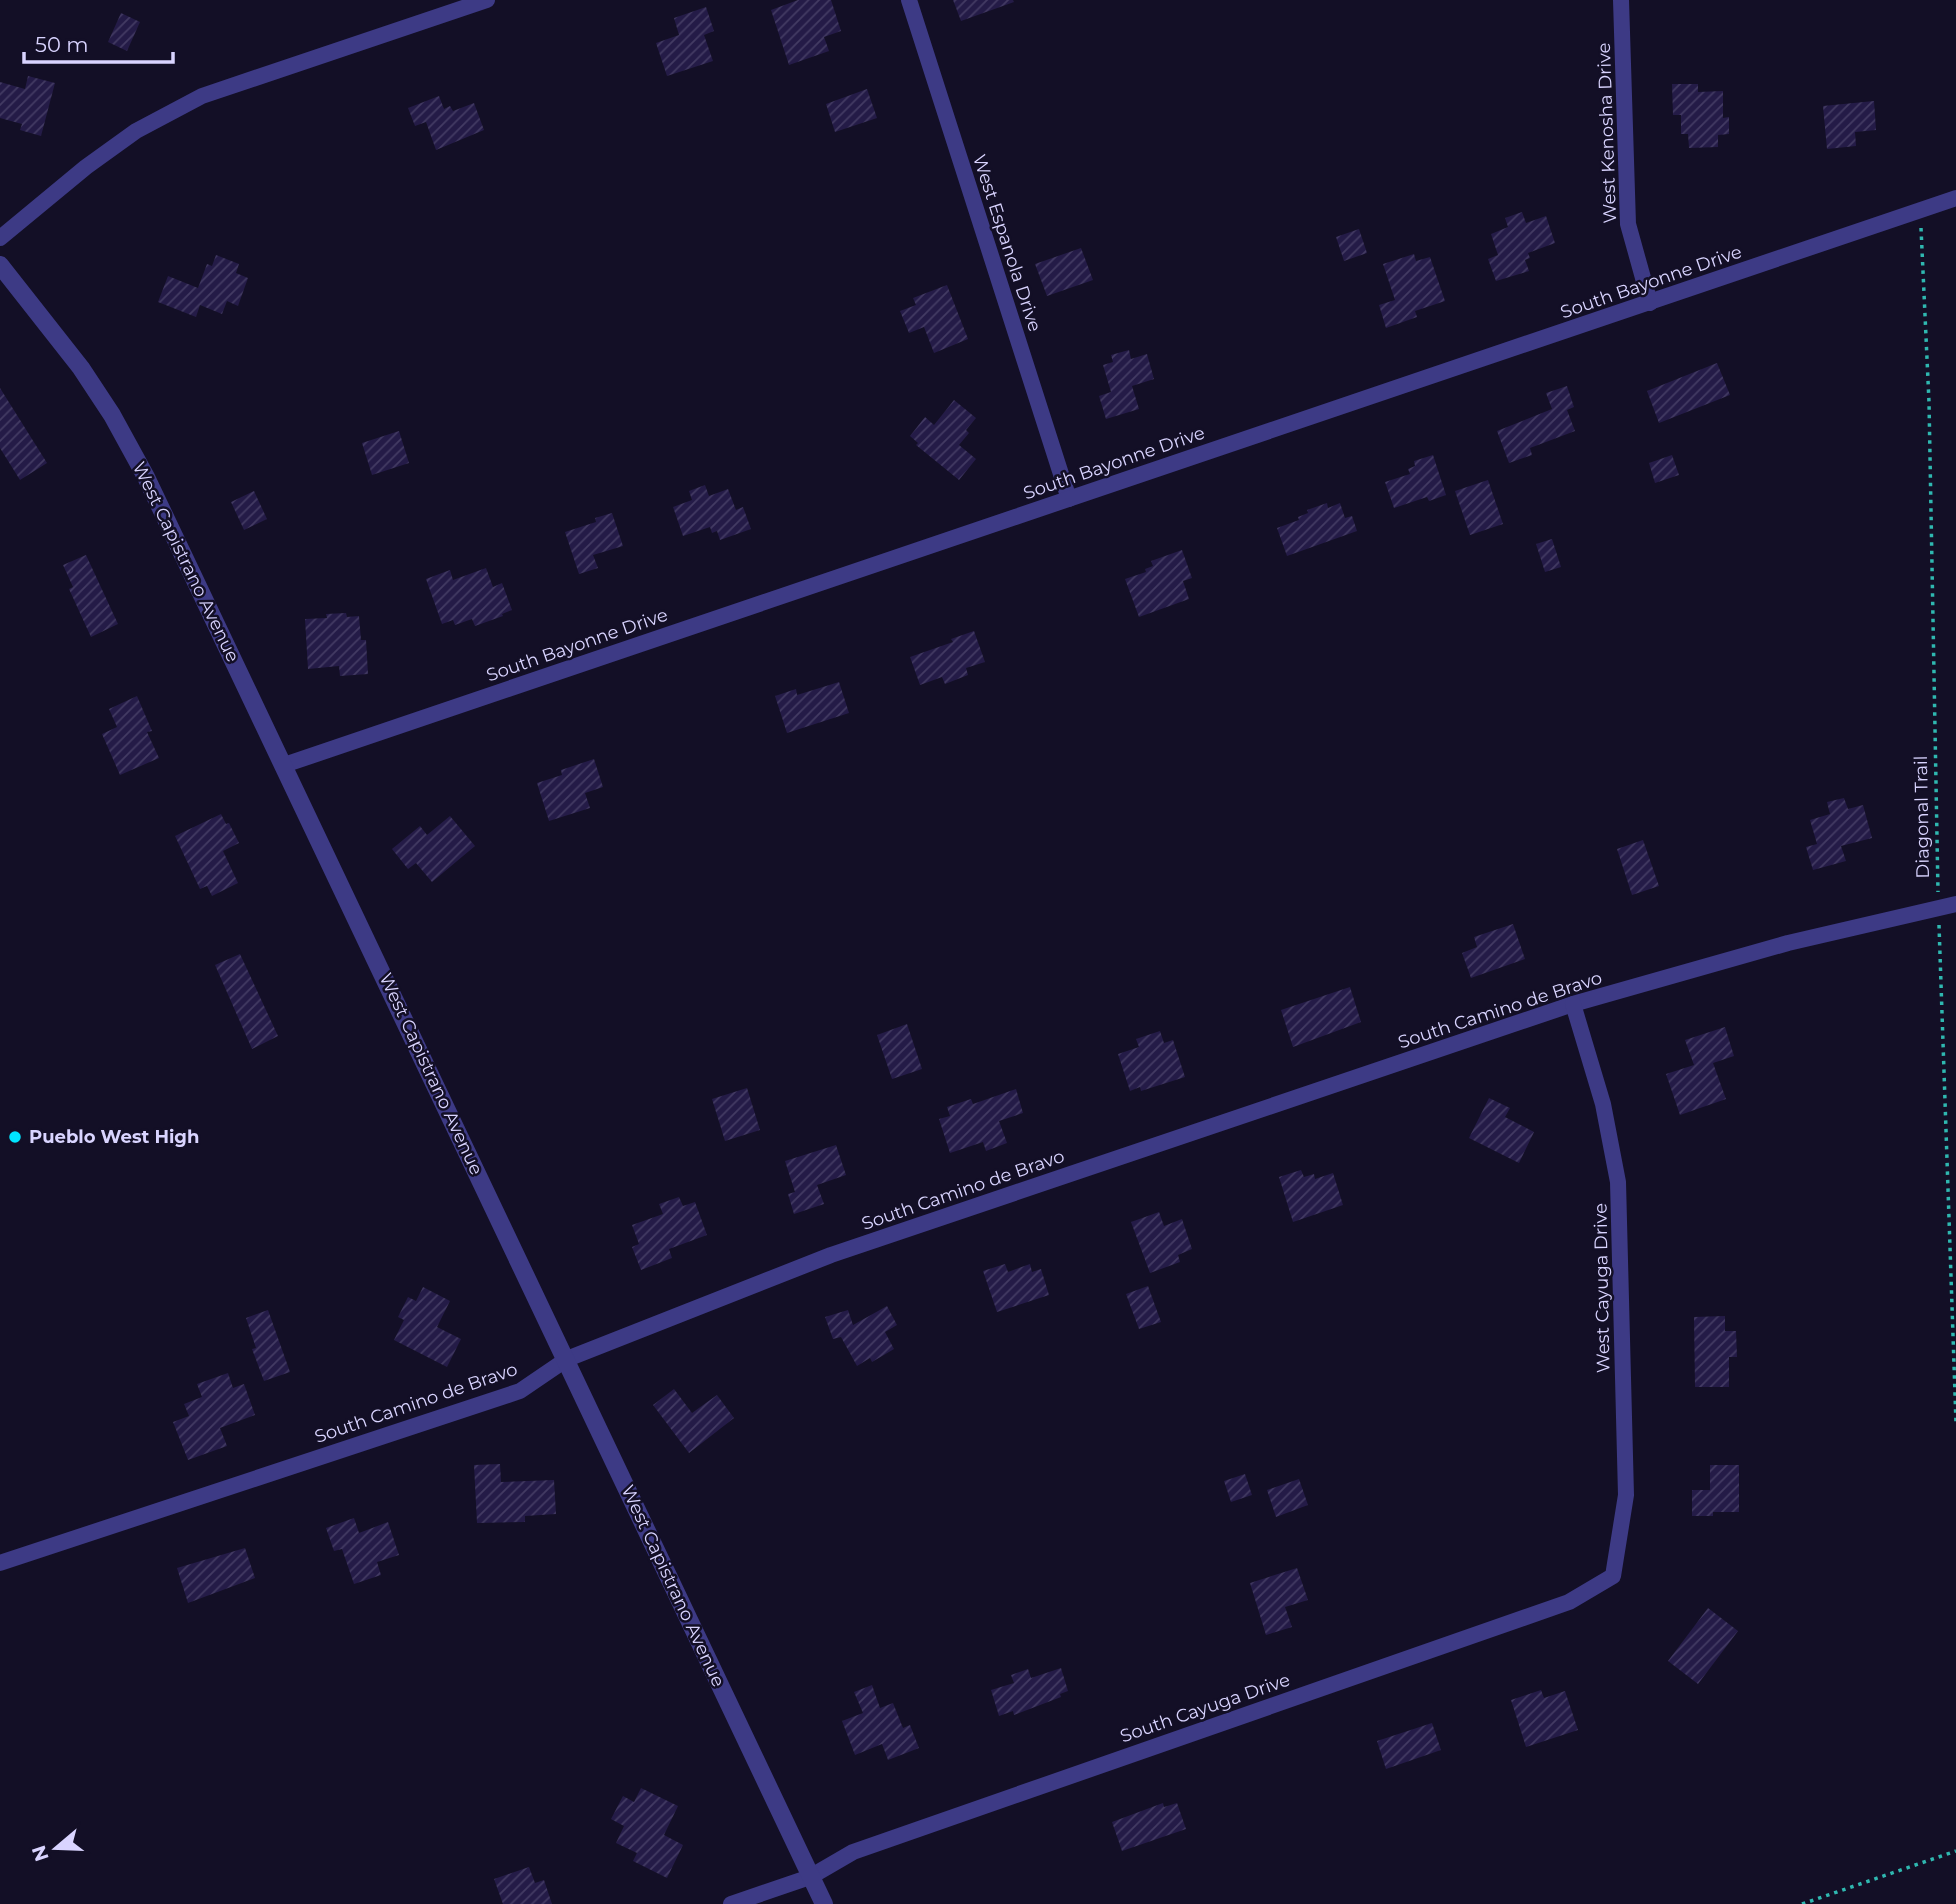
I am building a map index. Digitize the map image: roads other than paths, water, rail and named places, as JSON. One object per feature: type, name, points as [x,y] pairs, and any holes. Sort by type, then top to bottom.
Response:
[{"type":"street","points":[[0,238],[86,167],[136,131],[202,96],[486,0]]},
{"type":"street","name":"West Espanola Drive","points":[[909,0],[1069,499]]},
{"type":"street","name":"West Kenosha Drive","points":[[1621,0],[1628,224],[1650,303]]},
{"type":"street","name":"South Bayonne Drive","points":[[284,765],[1956,198]]},
{"type":"street","name":"West Capistrano Avenue","points":[[0,265],[81,368],[112,415],[146,477],[824,1904]]},
{"type":"street","name":"South Camino de Bravo","points":[[0,1563],[520,1391],[567,1359],[831,1255],[1573,1004],[1788,943],[1956,904]]},
{"type":"street","name":"West Cayuga Drive","points":[[1573,1004],[1603,1104],[1618,1182],[1626,1495],[1613,1576]]},
{"type":"street","name":"South Cayuga Drive","points":[[731,1904],[810,1877],[853,1852],[1569,1602],[1613,1576]]},
{"type":"place","name":"Pueblo West High","points":[[15,1137]]}]
